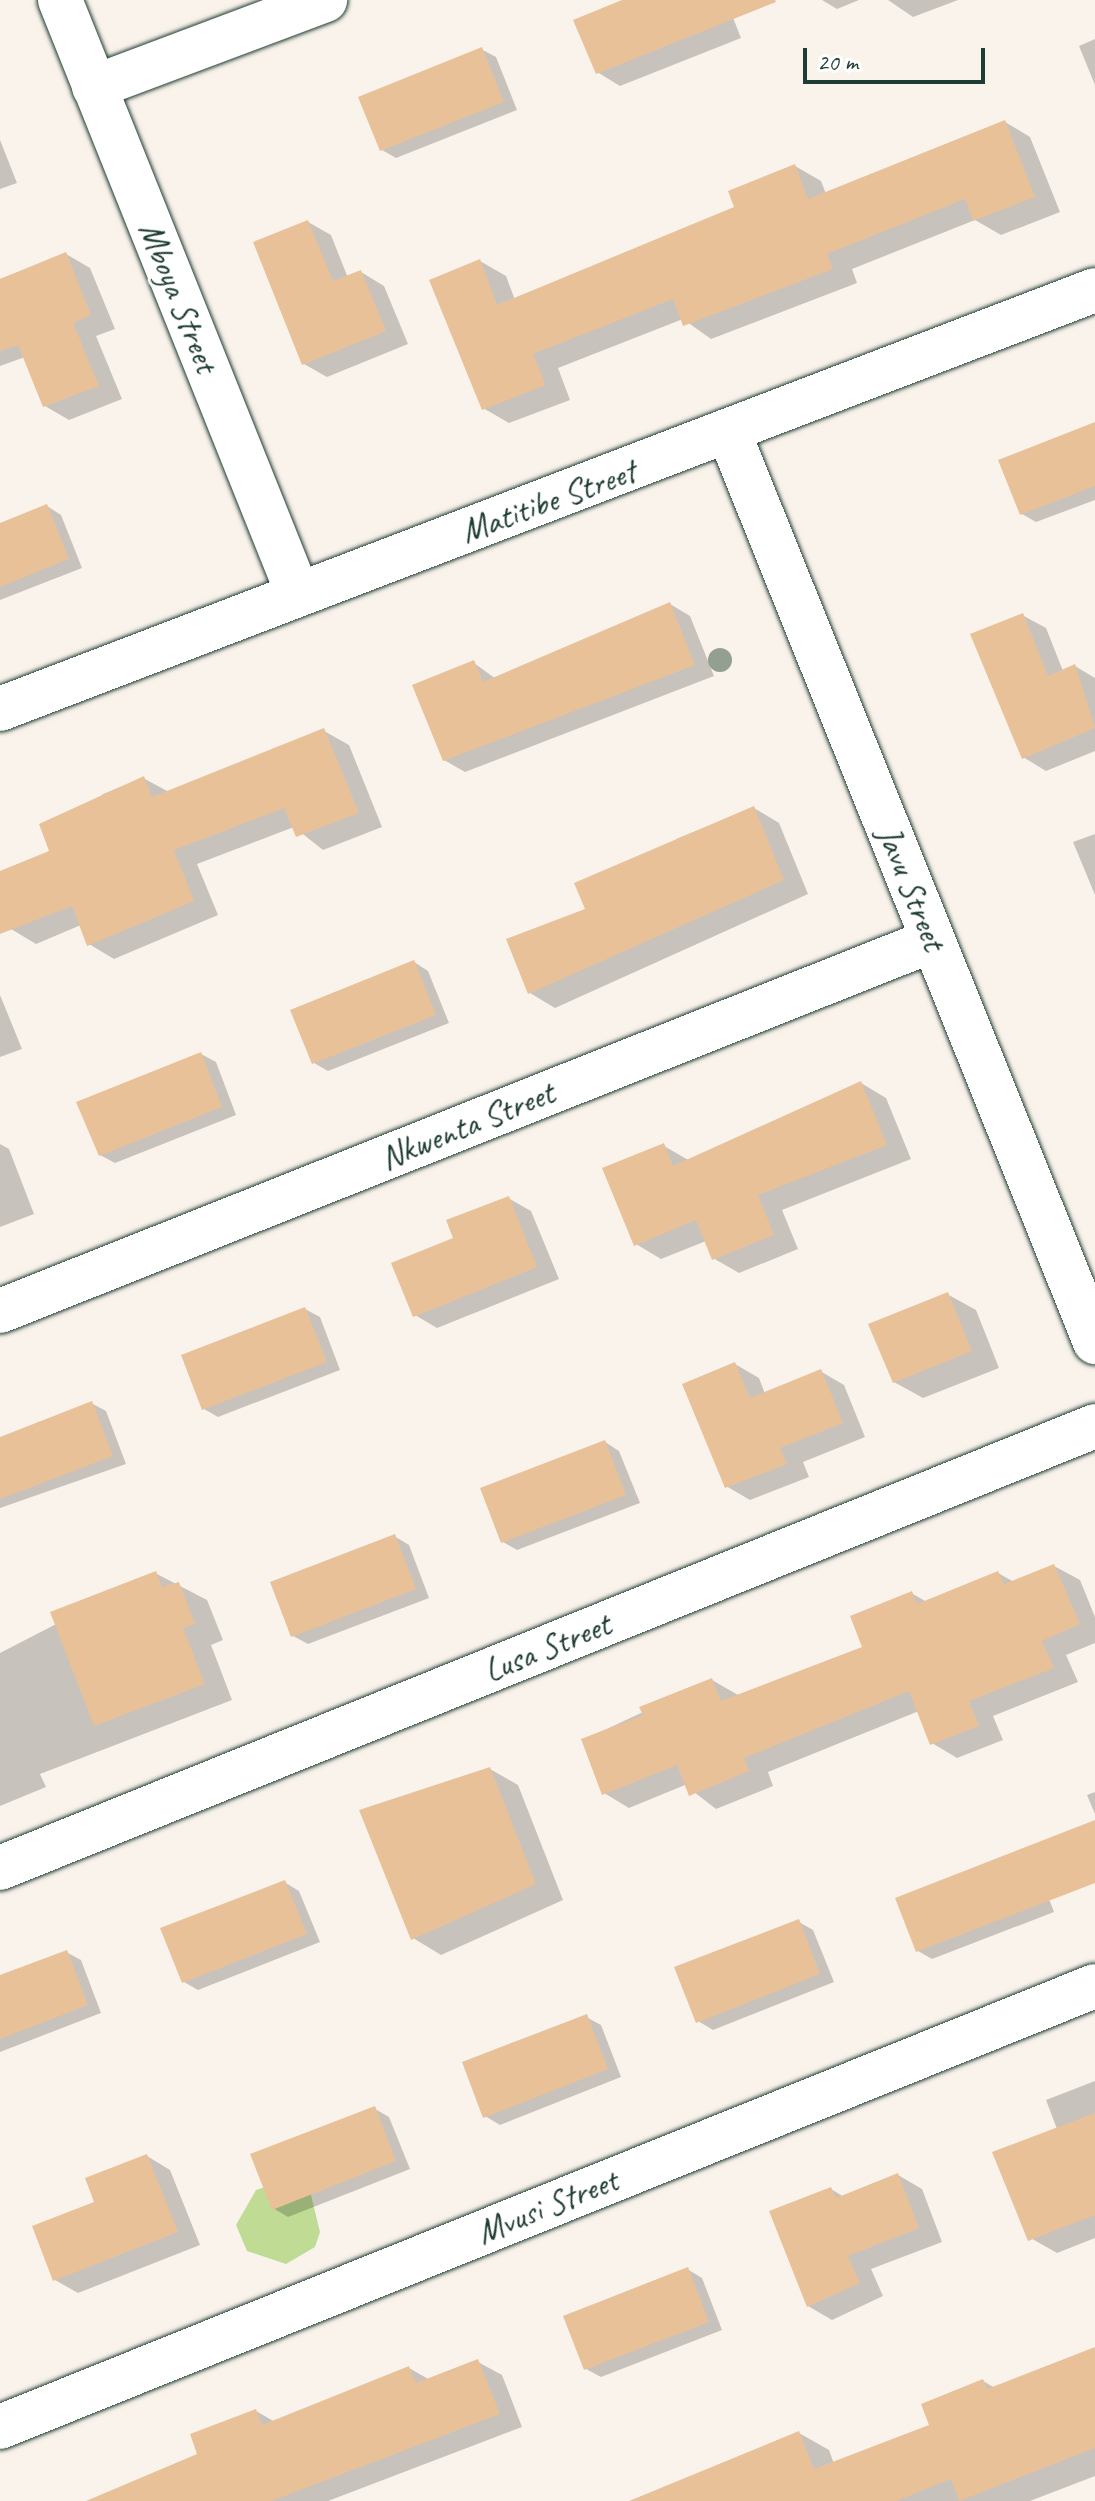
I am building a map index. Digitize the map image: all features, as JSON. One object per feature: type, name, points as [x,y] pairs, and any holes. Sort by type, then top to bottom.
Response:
[{"type":"street","name":"Mboya Street","points":[[60,0],[298,594]]},
{"type":"street","points":[[94,87],[325,0]]},
{"type":"street","name":"Matitibe Street","points":[[0,709],[729,433],[1095,290]]},
{"type":"street","name":"Javu Street","points":[[729,433],[1095,1342]]},
{"type":"street","name":"Nkwenta Street","points":[[0,1311],[933,940]]},
{"type":"street","name":"Lusa Street","points":[[0,1868],[1095,1426]]},
{"type":"street","name":"Mvusi Street","points":[[0,2427],[1095,1986]]},
{"type":"green space","points":[[290,2179],[308,2183],[320,2232],[315,2247],[286,2264],[247,2251],[236,2225],[256,2190]]},
{"type":"building","points":[[622,0],[776,2],[596,74],[573,20]]},
{"type":"building","points":[[482,47],[504,102],[380,151],[358,97]]},
{"type":"building","points":[[1005,120],[1035,197],[973,221],[965,199],[827,254],[833,269],[683,326],[673,299],[533,354],[546,385],[482,410],[429,280],[480,259],[497,305],[734,207],[728,191],[795,164],[808,199]]},
{"type":"building","points":[[308,220],[333,281],[361,270],[386,331],[302,365],[253,242]]},
{"type":"building","points":[[66,252],[91,315],[73,323],[99,386],[43,407],[18,345],[0,351],[0,279]]},
{"type":"building","points":[[1095,422],[1095,486],[1020,515],[998,460]]},
{"type":"building","points":[[47,504],[69,559],[0,587],[0,523]]},
{"type":"building","points":[[670,602],[695,665],[443,761],[412,685],[474,660],[483,682]]},
{"type":"building","points":[[1023,613],[1048,676],[1075,664],[1095,728],[1022,759],[970,634]]},
{"type":"building","points":[[324,728],[359,813],[296,837],[284,808],[174,850],[194,901],[87,946],[72,906],[0,934],[0,871],[49,851],[39,824],[144,776],[152,797]]},
{"type":"building","points":[[754,806],[784,880],[528,994],[506,939],[585,909],[574,883]]},
{"type":"building","points":[[414,960],[436,1015],[312,1064],[290,1010]]},
{"type":"building","points":[[201,1052],[222,1107],[99,1156],[76,1102]]},
{"type":"building","points":[[861,1081],[887,1145],[758,1195],[774,1235],[712,1260],[696,1220],[634,1246],[602,1168],[664,1143],[673,1166]]},
{"type":"building","points":[[509,1196],[537,1267],[413,1317],[391,1263],[453,1238],[446,1220]]},
{"type":"building","points":[[948,1292],[972,1351],[893,1383],[868,1324]]},
{"type":"building","points":[[305,1307],[327,1362],[202,1410],[181,1355]]},
{"type":"building","points":[[735,1362],[750,1398],[821,1369],[843,1423],[780,1448],[787,1464],[725,1488],[682,1384]]},
{"type":"building","points":[[92,1401],[113,1456],[0,1499],[0,1437]]},
{"type":"building","points":[[605,1440],[626,1495],[501,1543],[480,1488]]},
{"type":"building","points":[[395,1534],[416,1589],[291,1637],[270,1582]]},
{"type":"building","points":[[1054,1564],[1080,1624],[1042,1641],[1054,1668],[969,1701],[979,1726],[930,1745],[909,1691],[744,1758],[749,1771],[689,1796],[677,1765],[602,1795],[581,1739],[643,1715],[639,1707],[712,1678],[721,1701],[862,1647],[850,1616],[912,1591],[917,1604],[998,1571],[1004,1584]]},
{"type":"building","points":[[156,1571],[162,1587],[179,1582],[195,1624],[183,1628],[205,1684],[94,1726],[50,1612]]},
{"type":"building","points":[[490,1767],[536,1884],[411,1940],[359,1810]]},
{"type":"building","points":[[1095,1820],[1095,1883],[916,1952],[895,1898]]},
{"type":"building","points":[[285,1880],[307,1934],[182,1983],[160,1928]]},
{"type":"building","points":[[799,1919],[820,1974],[696,2023],[674,1967]]},
{"type":"building","points":[[67,1950],[88,2005],[0,2039],[0,1975]]},
{"type":"building","points":[[587,2014],[608,2069],[483,2118],[462,2062]]},
{"type":"building","points":[[375,2106],[396,2161],[272,2210],[250,2154]]},
{"type":"building","points":[[1095,2113],[1095,2215],[1028,2241],[992,2152]]},
{"type":"building","points":[[147,2154],[178,2232],[53,2281],[32,2226],[94,2202],[85,2178]]},
{"type":"building","points":[[898,2173],[919,2228],[848,2256],[860,2283],[807,2307],[769,2211],[831,2187],[836,2198]]},
{"type":"building","points":[[688,2267],[709,2322],[584,2370],[563,2316]]},
{"type":"building","points":[[1095,2347],[1095,2448],[959,2501],[951,2479],[896,2501],[629,2501],[799,2431],[814,2469],[929,2425],[921,2404],[983,2379],[987,2389]]},
{"type":"building","points":[[478,2359],[500,2414],[271,2501],[86,2501],[197,2454],[190,2434],[256,2409],[262,2425],[409,2366],[416,2383]]}]
